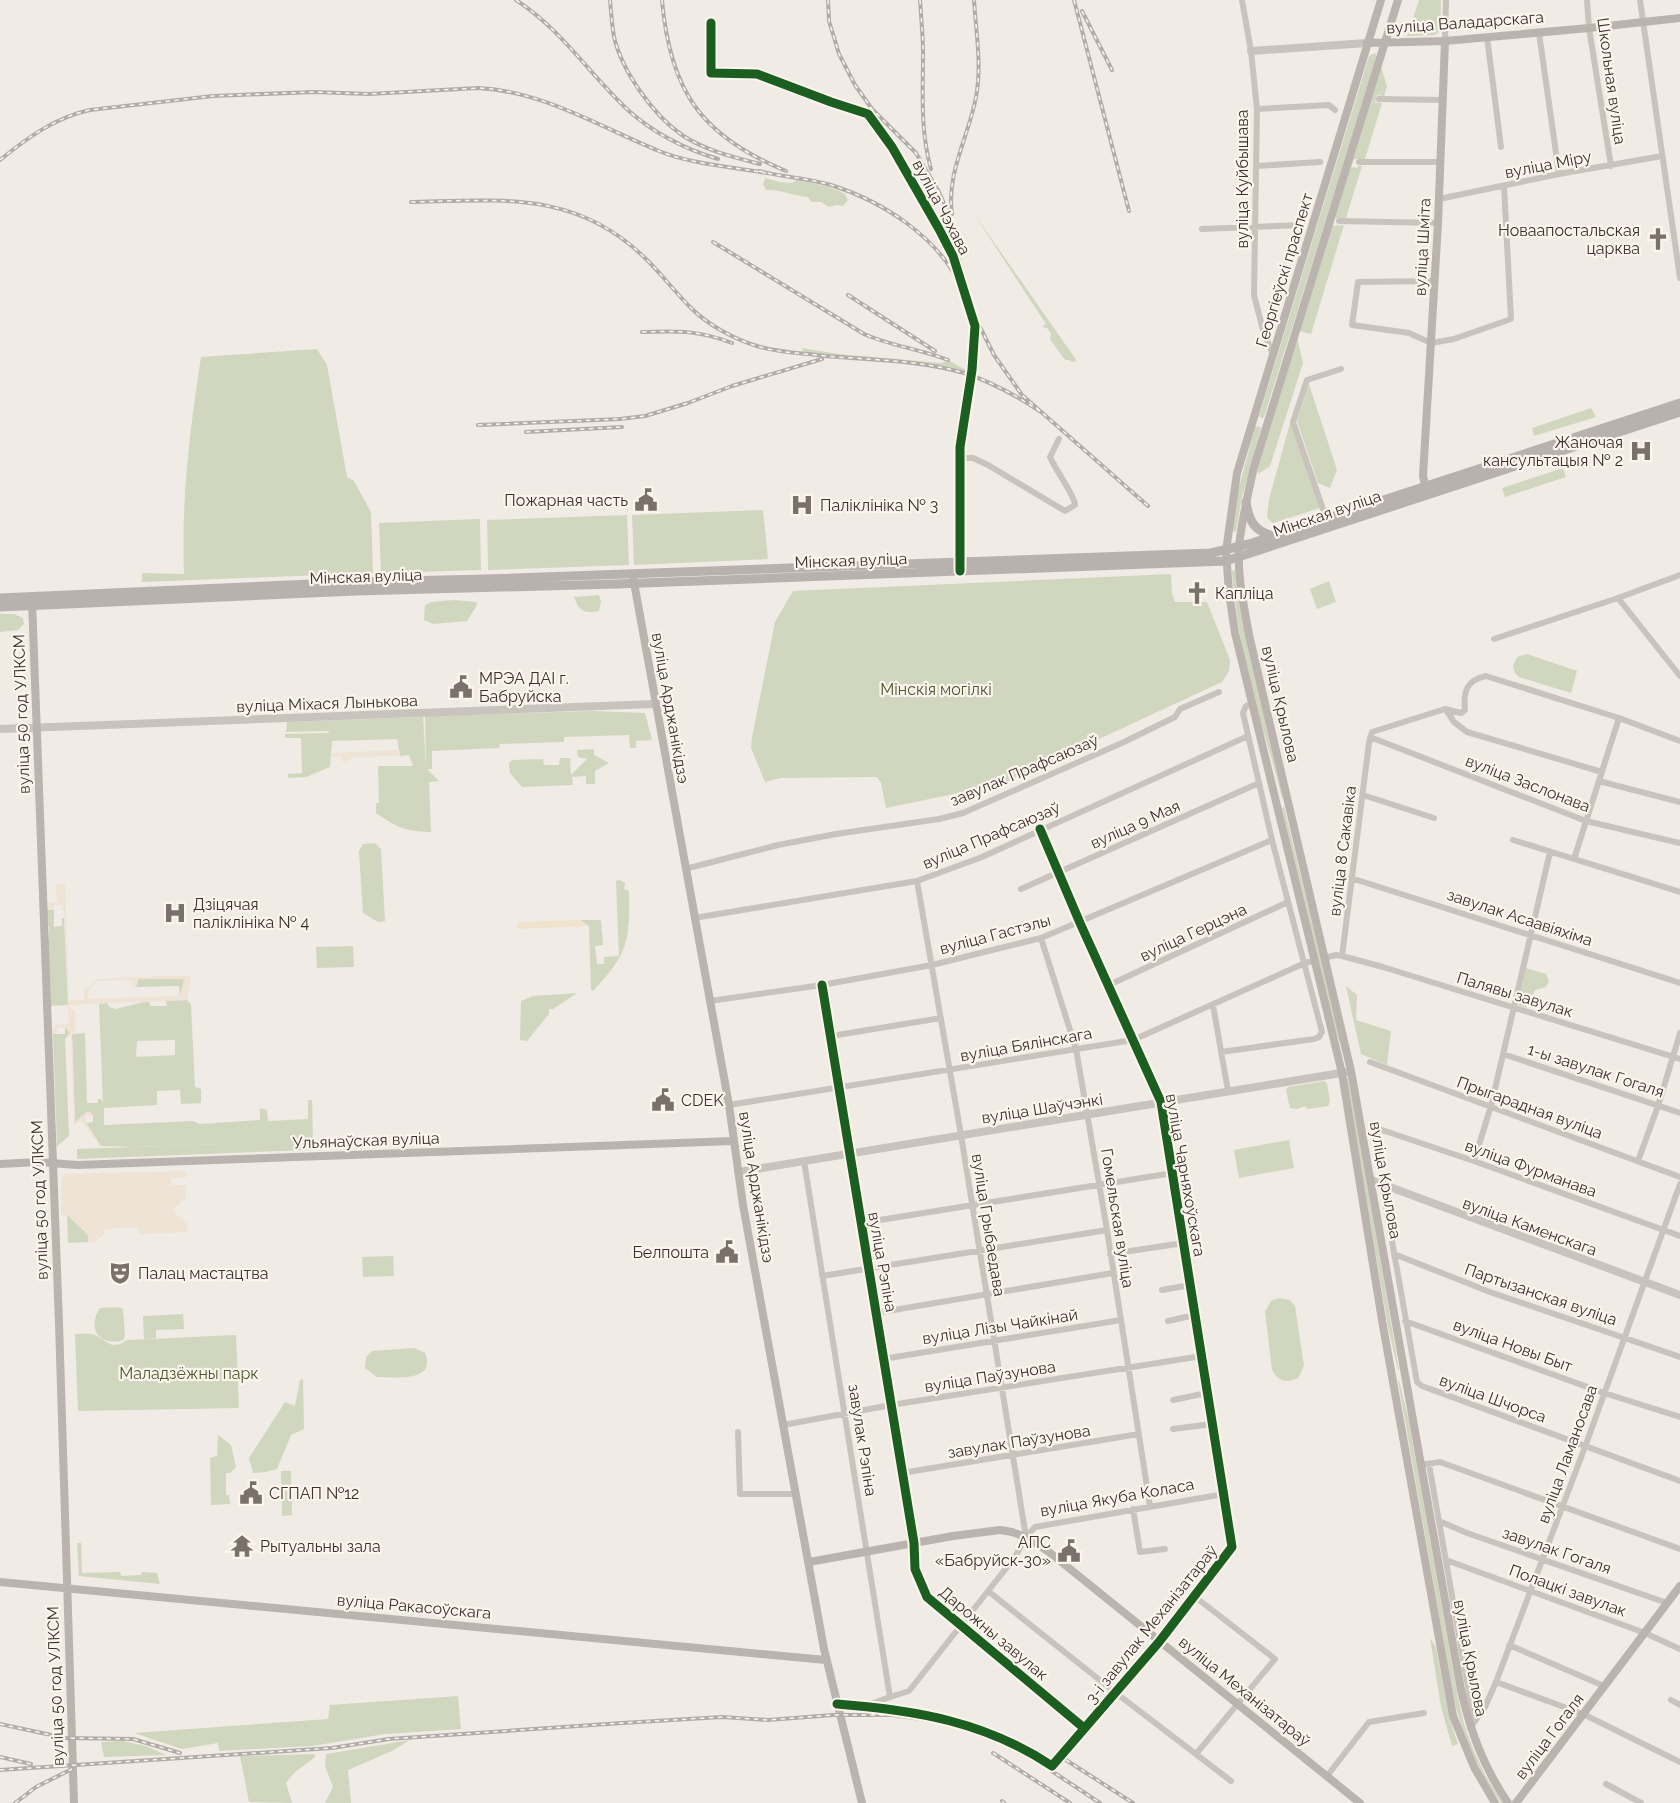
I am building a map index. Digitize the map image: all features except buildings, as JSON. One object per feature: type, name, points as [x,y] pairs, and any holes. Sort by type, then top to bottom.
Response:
[{"type":"main road","name":"Георгіеўскі праспект","points":[[1226,556],[1235,483],[1381,0]]},
{"type":"main road","name":"Георгіеўскі праспект","points":[[1239,552],[1246,502],[1266,424],[1398,0]]},
{"type":"main road","name":"вуліца Валадарскага","points":[[1367,43],[1487,38],[1680,18]]},
{"type":"main road","name":"вуліца Шміта","points":[[1426,490],[1445,41]]},
{"type":"main road","name":"Мінская вуліца","points":[[0,607],[32,601],[139,595],[1226,556],[1680,403]]},
{"type":"main road","name":"Мінская вуліца","points":[[1239,552],[1273,536],[1326,518],[1426,490],[1680,412]]},
{"type":"main road","points":[[1253,420],[1266,424]]},
{"type":"main road","points":[[1246,502],[1253,526],[1262,533],[1273,536]]},
{"type":"main road","name":"вуліца Крылова","points":[[1239,552],[1249,635],[1351,1071],[1404,1375],[1425,1464],[1461,1690],[1470,1728],[1491,1777],[1508,1803]]},
{"type":"main road","name":"вуліца Крылова","points":[[1226,556],[1233,626],[1277,804],[1309,962],[1342,1073],[1453,1716],[1474,1767],[1496,1803]]},
{"type":"main road","name":"вуліца Арджанікідзэ","points":[[633,579],[729,1105],[738,1172],[826,1660],[862,1803]]},
{"type":"main road","name":"Мінская вуліца","points":[[0,598],[32,601]]},
{"type":"main road","name":"вуліца 50 год УЛКСМ","points":[[32,601],[74,1803]]},
{"type":"main road","points":[[1277,804],[1288,801]]},
{"type":"main road","name":"Ульянаўская вуліца","points":[[0,1164],[38,1162],[77,1166],[733,1141]]},
{"type":"main road","points":[[1393,1376],[1404,1375]]},
{"type":"main road","name":"вуліца Якуба Коласа","points":[[808,1562],[1000,1530],[1026,1537]]},
{"type":"main road","name":"вуліца Механізатараў","points":[[1026,1537],[1049,1552],[1360,1803]]},
{"type":"main road","name":"вуліца Ракасоўскага","points":[[0,1582],[826,1660]]},
{"type":"main road","name":"вуліца Гогаля","points":[[1516,1803],[1680,1586]]},
{"type":"street","name":"вуліца Куйбышава","points":[[1242,0],[1251,51],[1257,109],[1254,295],[1263,330],[1273,356]]},
{"type":"street","name":"вуліца Шміта","points":[[1445,41],[1446,0]]},
{"type":"street","name":"Школьная вуліца","points":[[1587,0],[1589,28],[1611,166]]},
{"type":"street","points":[[1640,0],[1680,278]]},
{"type":"street","name":"вуліца Чэхава","points":[[711,23],[711,73],[757,74],[868,114],[892,147],[953,256],[975,326],[972,370],[960,458],[960,566]]},
{"type":"street","points":[[1539,33],[1559,174]]},
{"type":"street","points":[[1487,38],[1501,147]]},
{"type":"street","name":"вуліца Валадарскага","points":[[1251,51],[1367,43]]},
{"type":"street","points":[[1379,99],[1443,100]]},
{"type":"street","points":[[1257,109],[1329,105],[1335,110]]},
{"type":"street","name":"вуліца Міру","points":[[1440,199],[1559,174],[1662,156]]},
{"type":"street","points":[[1256,166],[1320,162]]},
{"type":"street","points":[[1359,162],[1441,162]]},
{"type":"street","points":[[1434,281],[1358,282],[1352,325],[1409,333],[1431,343],[1455,339],[1511,319],[1504,186]]},
{"type":"street","points":[[1340,221],[1438,223]]},
{"type":"street","points":[[1202,229],[1302,225]]},
{"type":"street","points":[[1326,518],[1293,422],[1307,380],[1341,369]]},
{"type":"street","points":[[960,458],[973,458],[981,461],[1065,511],[1074,505],[1075,499],[1055,470],[1050,457],[1059,439]]},
{"type":"street","points":[[1494,639],[1680,575]]},
{"type":"street","points":[[1618,598],[1680,676]]},
{"type":"street","points":[[1371,735],[1445,709],[1461,713],[1465,710],[1466,687],[1471,681],[1486,676],[1619,718],[1680,741]]},
{"type":"street","name":"завулак Прафсаюзаў","points":[[685,869],[778,845],[847,832],[939,819],[963,813],[1125,742],[1175,717],[1180,709],[1219,692]]},
{"type":"street","points":[[1221,1052],[1314,1039],[1322,1032],[1309,962],[1288,902],[1243,713],[1246,706],[1252,703]]},
{"type":"street","name":"вуліца Міхася Лынькова","points":[[0,729],[655,704]]},
{"type":"street","points":[[1445,709],[1454,722],[1467,732],[1602,772]]},
{"type":"street","points":[[1574,859],[1619,718]]},
{"type":"street","name":"вуліца 8 Сакавіка","points":[[1342,956],[1371,735]]},
{"type":"street","name":"вуліца Заслонава","points":[[1371,735],[1586,821],[1680,843]]},
{"type":"street","name":"вуліца Прафсаюзаў","points":[[694,918],[917,881],[982,857],[1248,736]]},
{"type":"street","points":[[1599,781],[1680,802]]},
{"type":"street","name":"вуліца 9 Мая","points":[[1021,889],[1259,783]]},
{"type":"street","points":[[1363,795],[1434,818]]},
{"type":"street","name":"вуліца Чарняхоўскага","points":[[1040,830],[1161,1102],[1232,1547]]},
{"type":"street","name":"вуліца Гастэлы","points":[[710,1001],[822,985],[932,965],[1041,938],[1272,840]]},
{"type":"street","points":[[1513,840],[1680,892]]},
{"type":"street","points":[[1474,1161],[1491,1106],[1550,852]]},
{"type":"street","name":"завулак Асаавіяхіма","points":[[1351,878],[1680,983]]},
{"type":"street","name":"вуліца Грыбаедава","points":[[917,881],[1026,1537]]},
{"type":"street","name":"вуліца Герцэна","points":[[1109,986],[1288,902]]},
{"type":"street","name":"Гомельская вуліца","points":[[1041,938],[1076,1049],[1150,1506]]},
{"type":"street","points":[[1324,958],[1342,956]]},
{"type":"street","name":"Палявы завулак","points":[[1342,956],[1680,1059]]},
{"type":"street","name":"вуліца Бялінскага","points":[[729,1105],[840,1089],[1133,1040],[1309,962]]},
{"type":"street","name":"вуліца Рэпіна","points":[[822,985],[914,1543]]},
{"type":"street","points":[[1213,1005],[1228,1091]]},
{"type":"street","points":[[831,1036],[941,1018]]},
{"type":"street","points":[[1638,1161],[1658,1106],[1680,1033]]},
{"type":"street","name":"1-ы завулак Гогаля","points":[[1503,1054],[1680,1113]]},
{"type":"street","name":"Прыгарадная вуліца","points":[[1370,1062],[1680,1177]]},
{"type":"street","name":"вуліца Шаўчэнкі","points":[[738,1172],[1351,1071]]},
{"type":"street","name":"вуліца Фурманава","points":[[1372,1127],[1474,1161],[1680,1236]]},
{"type":"street","name":"завулак Рэпіна","points":[[804,1161],[891,1697]]},
{"type":"street","points":[[861,1223],[1173,1173]]},
{"type":"street","name":"вуліца Каменскага","points":[[1371,1180],[1680,1295]]},
{"type":"street","name":"вуліца Ламаносава","points":[[1470,1728],[1485,1707],[1496,1682],[1585,1447],[1680,1184]]},
{"type":"street","name":"вуліца Шчорса","points":[[1382,1185],[1417,1382],[1422,1386],[1680,1481]]},
{"type":"street","points":[[822,1276],[1107,1230]]},
{"type":"street","points":[[1110,1254],[1184,1242]]},
{"type":"street","points":[[1387,1275],[1395,1258]]},
{"type":"street","name":"Партызанская вуліца","points":[[1395,1258],[1680,1357]]},
{"type":"street","points":[[876,1313],[1113,1273]]},
{"type":"street","points":[[1162,1290],[1190,1285]]},
{"type":"street","points":[[1168,1321],[1195,1315]]},
{"type":"street","name":"вуліца Лізы Чайкінай","points":[[883,1359],[1121,1320]]},
{"type":"street","name":"вуліца Новы Быт","points":[[1405,1321],[1604,1393],[1680,1417]]},
{"type":"street","name":"вуліца Паўзунова","points":[[783,1425],[891,1405],[1202,1356]]},
{"type":"street","points":[[1173,1400],[1207,1393]]},
{"type":"street","points":[[1173,1429],[1212,1424]]},
{"type":"street","points":[[738,1432],[740,1494],[796,1494]]},
{"type":"street","name":"завулак Паўзунова","points":[[902,1473],[1139,1434]]},
{"type":"street","points":[[1475,1720],[1439,1521],[1425,1464],[1440,1462],[1680,1549]]},
{"type":"street","name":"вуліца Якуба Коласа","points":[[1026,1537],[1035,1527],[1224,1494]]},
{"type":"street","points":[[1133,1509],[1140,1552],[1165,1548]]},
{"type":"street","name":"завулак Гогаля","points":[[1439,1521],[1542,1560],[1668,1603]]},
{"type":"street","points":[[865,1706],[909,1690],[1015,1557],[1026,1537]]},
{"type":"street","name":"Дарожны завулак","points":[[914,1543],[915,1569],[927,1597],[1084,1728]]},
{"type":"street","name":"3-і завулак Механізатараў","points":[[837,1704],[916,1712],[986,1731],[1016,1744],[1052,1766],[1159,1642],[1232,1547]]},
{"type":"street","name":"Полацкі завулак","points":[[1446,1560],[1645,1633],[1680,1649]]},
{"type":"street","points":[[988,1591],[1231,1781]]},
{"type":"street","points":[[1194,1596],[1275,1659],[1196,1754]]},
{"type":"street","name":"вуліца Гогаля","points":[[1509,1646],[1604,1686]]},
{"type":"street","points":[[1496,1682],[1583,1714],[1680,1762]]},
{"type":"street","points":[[1671,1700],[1680,1705]]},
{"type":"street","points":[[1327,1776],[1369,1722],[1424,1713]]},
{"type":"street","points":[[1606,1784],[1641,1803]]},
{"type":"green space","points":[[1419,0],[1441,0],[1440,31],[1435,35],[1407,36]]},
{"type":"green space","points":[[1375,53],[1377,57],[1262,418],[1259,416],[1369,56]]},
{"type":"green space","points":[[1381,67],[1387,86],[1384,96],[1377,95],[1375,102],[1382,103],[1365,159],[1354,159],[1351,167],[1362,166],[1346,218],[1335,218],[1333,226],[1344,225],[1311,334],[1299,331]]},
{"type":"green space","points":[[765,178],[792,183],[797,180],[826,186],[845,194],[848,200],[843,206],[829,207],[821,202],[811,202],[808,197],[766,190],[763,184]]},
{"type":"green space","points":[[972,211],[1077,361],[1065,360],[1050,339],[1051,334],[1047,328],[1042,327],[1046,324]]},
{"type":"green space","points":[[1297,337],[1303,363],[1270,466],[1258,474],[1258,467]]},
{"type":"green space","points":[[802,348],[839,354],[942,363],[948,360],[971,373],[971,376],[940,367],[804,354]]},
{"type":"green space","points":[[317,349],[327,365],[347,477],[354,481],[371,512],[373,573],[142,582],[142,573],[184,574],[187,465],[201,357]]},
{"type":"green space","points":[[1309,384],[1337,470],[1330,488],[1318,483],[1297,421]]},
{"type":"green space","points":[[1591,408],[1596,417],[1534,436],[1532,428]]},
{"type":"green space","points":[[1291,420],[1320,508],[1273,523],[1267,518],[1269,499]]},
{"type":"green space","points":[[1255,427],[1261,428],[1242,497],[1236,532],[1232,531],[1237,495]]},
{"type":"green space","points":[[1563,468],[1566,477],[1505,497],[1502,488]]},
{"type":"green space","points":[[763,510],[768,559],[634,565],[632,515]]},
{"type":"green space","points":[[627,515],[629,565],[488,570],[487,520]]},
{"type":"green space","points":[[480,519],[481,570],[381,573],[379,523]]},
{"type":"green space","points":[[1235,570],[1283,798],[1244,658],[1234,594],[1232,571]]},
{"type":"green space","name":"Мінскія могілкі","points":[[1171,574],[1172,594],[1175,602],[1207,602],[1230,660],[1229,671],[1222,682],[1002,784],[886,808],[881,783],[877,777],[781,778],[765,782],[751,748],[752,737],[775,622],[793,591]]},
{"type":"green space","points":[[1329,581],[1336,602],[1317,609],[1310,589]]},
{"type":"green space","points":[[599,595],[601,602],[599,611],[594,612],[583,610],[578,606],[574,597]]},
{"type":"green space","points":[[454,600],[477,602],[467,621],[433,624],[424,620],[425,605],[431,602]]},
{"type":"green space","points":[[0,614],[14,614],[23,618],[24,624],[18,630],[0,632]]},
{"type":"green space","points":[[1527,654],[1577,671],[1571,693],[1519,677],[1513,666],[1517,657]]},
{"type":"green space","points":[[594,711],[645,713],[652,740],[636,741],[636,748],[630,748],[629,735],[564,737],[564,742],[500,744],[499,748],[432,751],[432,769],[427,769],[439,781],[429,782],[431,832],[402,828],[376,813],[376,803],[379,803],[378,766],[413,766],[409,755],[400,756],[397,739],[332,741],[330,767],[306,777],[288,778],[288,774],[302,773],[301,738],[285,738],[285,734],[328,733],[329,731],[286,732],[287,722],[423,717],[426,768],[425,716]]},
{"type":"green space","points":[[594,749],[594,755],[609,763],[595,771],[595,784],[586,784],[586,776],[572,777],[573,785],[522,787],[510,773],[509,763],[512,760],[543,759],[544,765],[559,765],[560,758],[570,758],[571,775],[587,759],[578,757],[577,750]]},
{"type":"green space","points":[[1284,807],[1347,1065],[1329,1011],[1282,808]]},
{"type":"green space","points":[[375,843],[381,849],[385,921],[378,922],[363,913],[359,851],[363,844]]},
{"type":"green space","points":[[620,880],[625,883],[624,889],[629,891],[627,935],[620,956],[614,967],[593,991],[591,990],[589,926],[580,920],[601,920],[603,945],[595,946],[597,964],[604,964],[604,957],[619,956],[616,881]]},
{"type":"green space","points":[[44,910],[54,910],[54,927],[62,926],[62,918],[64,918],[68,1005],[47,1006],[45,942],[49,938],[49,926],[44,922]]},
{"type":"green space","points":[[353,946],[354,967],[317,968],[316,947]]},
{"type":"green space","points":[[1526,968],[1546,974],[1549,981],[1546,987],[1535,990],[1526,1008],[1518,1005]]},
{"type":"green space","points":[[185,978],[180,997],[179,986],[136,987],[138,979]]},
{"type":"green space","points":[[1346,986],[1357,995],[1356,1020],[1391,1031],[1387,1065],[1361,1054]]},
{"type":"green space","points":[[577,993],[553,1009],[549,1009],[549,1014],[527,1041],[520,1040],[521,1001],[533,996]]},
{"type":"green space","points":[[187,1000],[191,1004],[195,1087],[201,1089],[201,1103],[181,1104],[180,1090],[157,1091],[157,1105],[104,1108],[104,1125],[193,1121],[200,1124],[260,1120],[260,1108],[267,1110],[268,1121],[308,1119],[308,1100],[312,1100],[313,1140],[306,1140],[307,1150],[77,1159],[77,1149],[253,1143],[101,1146],[86,1123],[93,1122],[93,1115],[88,1111],[75,1123],[72,1034],[85,1033],[87,1103],[98,1103],[98,1099],[101,1099],[103,1103],[99,1004],[107,1003],[109,1007],[116,1009],[149,1001],[150,1006],[167,1006],[166,1001]],"holes":[[[175,1040],[175,1055],[136,1057],[137,1041]]]},
{"type":"green space","points":[[65,1027],[70,1033],[65,1039],[69,1136],[57,1146],[53,1034],[65,1034]]},
{"type":"green space","points":[[1346,1078],[1348,1078],[1359,1135],[1399,1370],[1388,1327]]},
{"type":"green space","points":[[1324,1081],[1327,1083],[1330,1102],[1328,1106],[1308,1109],[1305,1106],[1297,1109],[1290,1108],[1286,1090],[1288,1087]]},
{"type":"green space","points":[[1289,1140],[1294,1168],[1239,1178],[1234,1150]]},
{"type":"green space","points":[[67,1214],[88,1235],[88,1242],[68,1243]]},
{"type":"green space","points":[[393,1256],[394,1276],[363,1277],[362,1257]]},
{"type":"green space","points":[[1279,1298],[1290,1300],[1295,1306],[1304,1366],[1298,1378],[1290,1381],[1279,1379],[1272,1369],[1265,1312],[1271,1301]]},
{"type":"green space","points":[[100,1308],[123,1309],[125,1336],[123,1340],[108,1341],[102,1338],[95,1329],[96,1316]]},
{"type":"green space","points":[[183,1314],[184,1329],[156,1330],[156,1338],[144,1339],[143,1316]]},
{"type":"green space","name":"Маладзёжны парк","points":[[75,1334],[91,1334],[112,1345],[121,1344],[127,1340],[236,1335],[239,1408],[78,1411]]},
{"type":"green space","points":[[414,1348],[425,1353],[427,1363],[420,1374],[403,1377],[377,1377],[365,1368],[366,1357],[372,1351]]},
{"type":"green space","points":[[303,1379],[304,1429],[291,1435],[277,1469],[253,1473],[249,1458],[285,1402],[295,1406],[300,1380]]},
{"type":"green space","points":[[1399,1380],[1409,1421],[1464,1724],[1485,1775],[1503,1803],[1493,1791],[1473,1754],[1454,1700]]},
{"type":"green space","points":[[218,1435],[231,1445],[236,1467],[230,1473],[226,1473],[226,1495],[229,1495],[230,1504],[211,1505],[210,1458],[217,1456]]},
{"type":"green space","points":[[281,1471],[291,1471],[292,1515],[282,1516]]},
{"type":"green space","points":[[77,1543],[81,1543],[82,1573],[120,1572],[121,1576],[141,1575],[142,1572],[157,1573],[160,1584],[79,1576]]},
{"type":"green space","points":[[1430,1638],[1436,1647],[1449,1717],[1458,1744],[1452,1746],[1441,1707]]},
{"type":"green space","points":[[458,1696],[461,1729],[385,1734],[312,1746],[219,1751],[218,1743],[182,1749],[134,1733],[328,1719],[330,1705]]},
{"type":"green space","points":[[410,1740],[392,1751],[348,1770],[351,1803],[325,1803],[333,1787],[325,1766],[326,1754]]},
{"type":"green space","points":[[123,1741],[146,1746],[166,1755],[104,1757],[101,1742]]},
{"type":"green space","points":[[315,1754],[315,1757],[294,1773],[286,1783],[292,1803],[249,1802],[240,1756]]},
{"type":"sand","points":[[580,920],[586,926],[518,929],[518,922]]},
{"type":"shaded area","points":[[398,750],[400,756],[354,757],[343,763],[342,756],[330,757],[332,753]]},
{"type":"shaded area","points":[[56,884],[65,884],[69,1000],[84,1000],[84,989],[97,979],[161,976],[191,978],[187,1000],[70,1005],[71,1010],[75,1010],[75,1033],[72,1035],[75,1122],[88,1111],[93,1115],[86,1116],[86,1123],[101,1146],[132,1147],[101,1147],[81,1120],[74,1126],[71,1034],[65,1038],[70,1033],[65,1027],[57,1028],[57,1034],[48,1031],[54,1031],[55,1025],[69,1024],[64,911],[62,905],[54,905],[54,910],[44,910],[44,903],[57,902]],"holes":[[[136,979],[184,979],[180,996],[88,999],[89,989],[98,981],[131,980],[132,987],[136,987]]]},
{"type":"shaded area","points":[[185,1171],[186,1178],[171,1178],[171,1185],[186,1185],[186,1198],[172,1210],[187,1224],[187,1232],[139,1234],[138,1227],[105,1229],[105,1233],[93,1244],[93,1242],[88,1242],[88,1234],[67,1215],[61,1215],[61,1181],[64,1174]]},
{"type":"railway","points":[[516,0],[561,38],[615,97],[649,127],[694,151],[718,159]]},
{"type":"railway","points":[[610,0],[614,37],[624,64],[631,78],[660,116],[682,135],[700,145],[760,164]]},
{"type":"railway","points":[[662,0],[666,32],[673,60],[682,85],[695,106],[712,126],[732,142],[786,171]]},
{"type":"railway","points":[[828,0],[829,21],[839,54],[855,85],[872,109],[916,153],[939,192],[955,237],[964,284],[977,321],[994,355],[1022,395],[1148,506]]},
{"type":"railway","points":[[920,0],[924,125],[931,169]]},
{"type":"railway","points":[[952,214],[951,199],[955,169],[973,112],[978,85],[974,0]]},
{"type":"railway","points":[[1074,0],[1129,211]]},
{"type":"railway","points":[[1082,11],[1112,70]]},
{"type":"railway","points":[[0,160],[42,129],[77,113],[90,110],[213,96],[314,92],[369,94],[478,88],[502,91],[548,103],[671,155],[698,162],[766,173]]},
{"type":"railway","points":[[759,171],[831,185],[869,200],[923,236],[951,268],[961,286]]},
{"type":"railway","points":[[411,202],[508,201],[537,204],[566,211],[594,222],[621,238],[648,261],[698,314],[713,326],[739,340],[782,351],[913,363],[964,373],[994,385],[1041,412]]},
{"type":"railway","points":[[713,242],[864,334],[948,360]]},
{"type":"railway","points":[[848,295],[935,351]]},
{"type":"railway","points":[[642,332],[688,332],[732,343]]},
{"type":"railway","points":[[478,425],[645,416],[732,386],[822,359]]},
{"type":"railway","points":[[526,432],[622,427]]},
{"type":"railway","points":[[0,1770],[332,1748],[389,1739],[622,1723],[722,1717],[768,1720],[833,1715],[892,1715],[943,1722],[999,1741],[1035,1760],[1100,1803]]},
{"type":"railway","points":[[0,1724],[65,1738],[133,1739],[180,1753]]},
{"type":"railway","points":[[993,1753],[1070,1803]]},
{"type":"railway","points":[[0,1757],[31,1764]]},
{"type":"railway","points":[[1066,1760],[1133,1803]]},
{"type":"railway","points":[[15,1803],[36,1787],[72,1769]]},
{"type":"cycle path","points":[[711,23],[711,73],[757,74],[868,114],[892,147],[953,256],[975,326],[972,370],[960,447],[960,571]]},
{"type":"cycle path","points":[[837,1704],[895,1710],[949,1721],[1002,1739],[1052,1766],[1159,1642],[1232,1547],[1161,1102],[1040,829]]},
{"type":"cycle path","points":[[822,985],[914,1543],[915,1569],[927,1597],[1084,1728]]},
{"type":"place","name":"Новаапостальская царква","points":[[1658,239]]},
{"type":"place","name":"Жаночая кансультацыя № 2","points":[[1641,451]]},
{"type":"place","name":"Пожарная часть","points":[[646,500]]},
{"type":"place","name":"Паліклініка № 3","points":[[802,505]]},
{"type":"place","name":"Капліца","points":[[1197,593]]},
{"type":"place","name":"МРЭА ДАІ г. Бабруйска","points":[[461,687]]},
{"type":"place","name":"Дзіцячая паліклініка № 4","points":[[175,913]]},
{"type":"place","name":"CDEK","points":[[663,1100]]},
{"type":"place","name":"Белпошта","points":[[727,1252]]},
{"type":"place","name":"Палац мастацтва","points":[[120,1273]]},
{"type":"place","name":"СГПАП №12","points":[[251,1493]]},
{"type":"place","name":"Рытуальны зала","points":[[242,1546]]},
{"type":"place","name":"АПС «Бабруйск-30»","points":[[1069,1551]]}]
